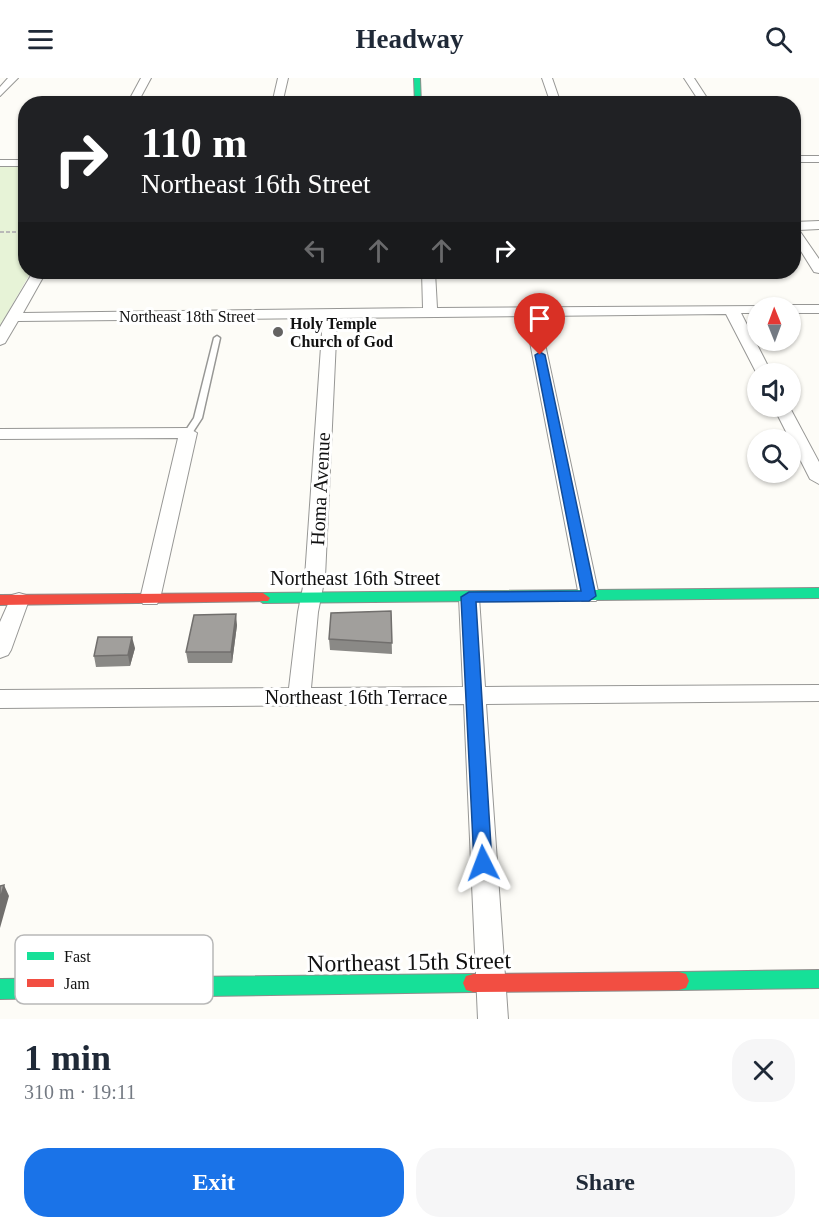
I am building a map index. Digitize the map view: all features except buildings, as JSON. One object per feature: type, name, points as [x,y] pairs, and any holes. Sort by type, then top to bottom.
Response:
[{"type":"street","points":[[0,93],[13,78]]},
{"type":"street","points":[[136,96],[146,78]]},
{"type":"street","points":[[279,96],[283,78]]},
{"type":"street","points":[[417,78],[418,96]]},
{"type":"street","points":[[547,78],[553,96]]},
{"type":"street","points":[[688,78],[700,96]]},
{"type":"street","points":[[801,159],[819,159]]},
{"type":"street","points":[[0,163],[18,163]]},
{"type":"street","points":[[801,226],[819,225]]},
{"type":"street","points":[[801,242],[819,269]]},
{"type":"street","points":[[0,340],[35,279]]},
{"type":"street","points":[[428,279],[430,313]]},
{"type":"street","points":[[731,309],[758,363]]},
{"type":"street","name":"Northeast 18th Street","points":[[13,317],[747,309]]},
{"type":"street","points":[[801,309],[819,309]]},
{"type":"street","points":[[531,311],[589,596]]},
{"type":"street","name":"Homa Avenue","points":[[299,697],[310,598],[315,577],[330,315]]},
{"type":"street","points":[[788,417],[819,479]]},
{"type":"street","points":[[0,434],[188,433],[150,599]]},
{"type":"street","name":"Northeast 16th Street","points":[[10,600],[819,593]]},
{"type":"street","points":[[469,597],[489,983],[493,1019]]},
{"type":"street","points":[[0,650],[10,600]]},
{"type":"street","name":"Northeast 16th Terrace","points":[[0,699],[819,693]]},
{"type":"street","name":"Northeast 15th Street","points":[[213,986],[819,979]]},
{"type":"street","name":"Northeast 15th Street","points":[[0,989],[15,989]]},
{"type":"lane","points":[[188,433],[198,418],[217,338]]},
{"type":"path","points":[[0,232],[18,232]]},
{"type":"green space","points":[[0,165],[18,165],[18,279],[27,279],[0,326]]},
{"type":"traffic: fast","points":[[417,78],[418,96]]},
{"type":"traffic: fast","points":[[263,598],[819,593]]},
{"type":"traffic: fast","points":[[679,981],[819,979]]},
{"type":"traffic: fast","points":[[213,986],[473,983]]},
{"type":"traffic: fast","points":[[0,989],[15,989]]},
{"type":"traffic: jam","points":[[0,600],[263,598]]},
{"type":"traffic: jam","points":[[473,983],[679,981]]},
{"type":"place","name":"Holy Temple Church of God","points":[[278,332]]},
{"type":"route","points":[[483,863],[469,597],[589,596],[540,355]]}]
